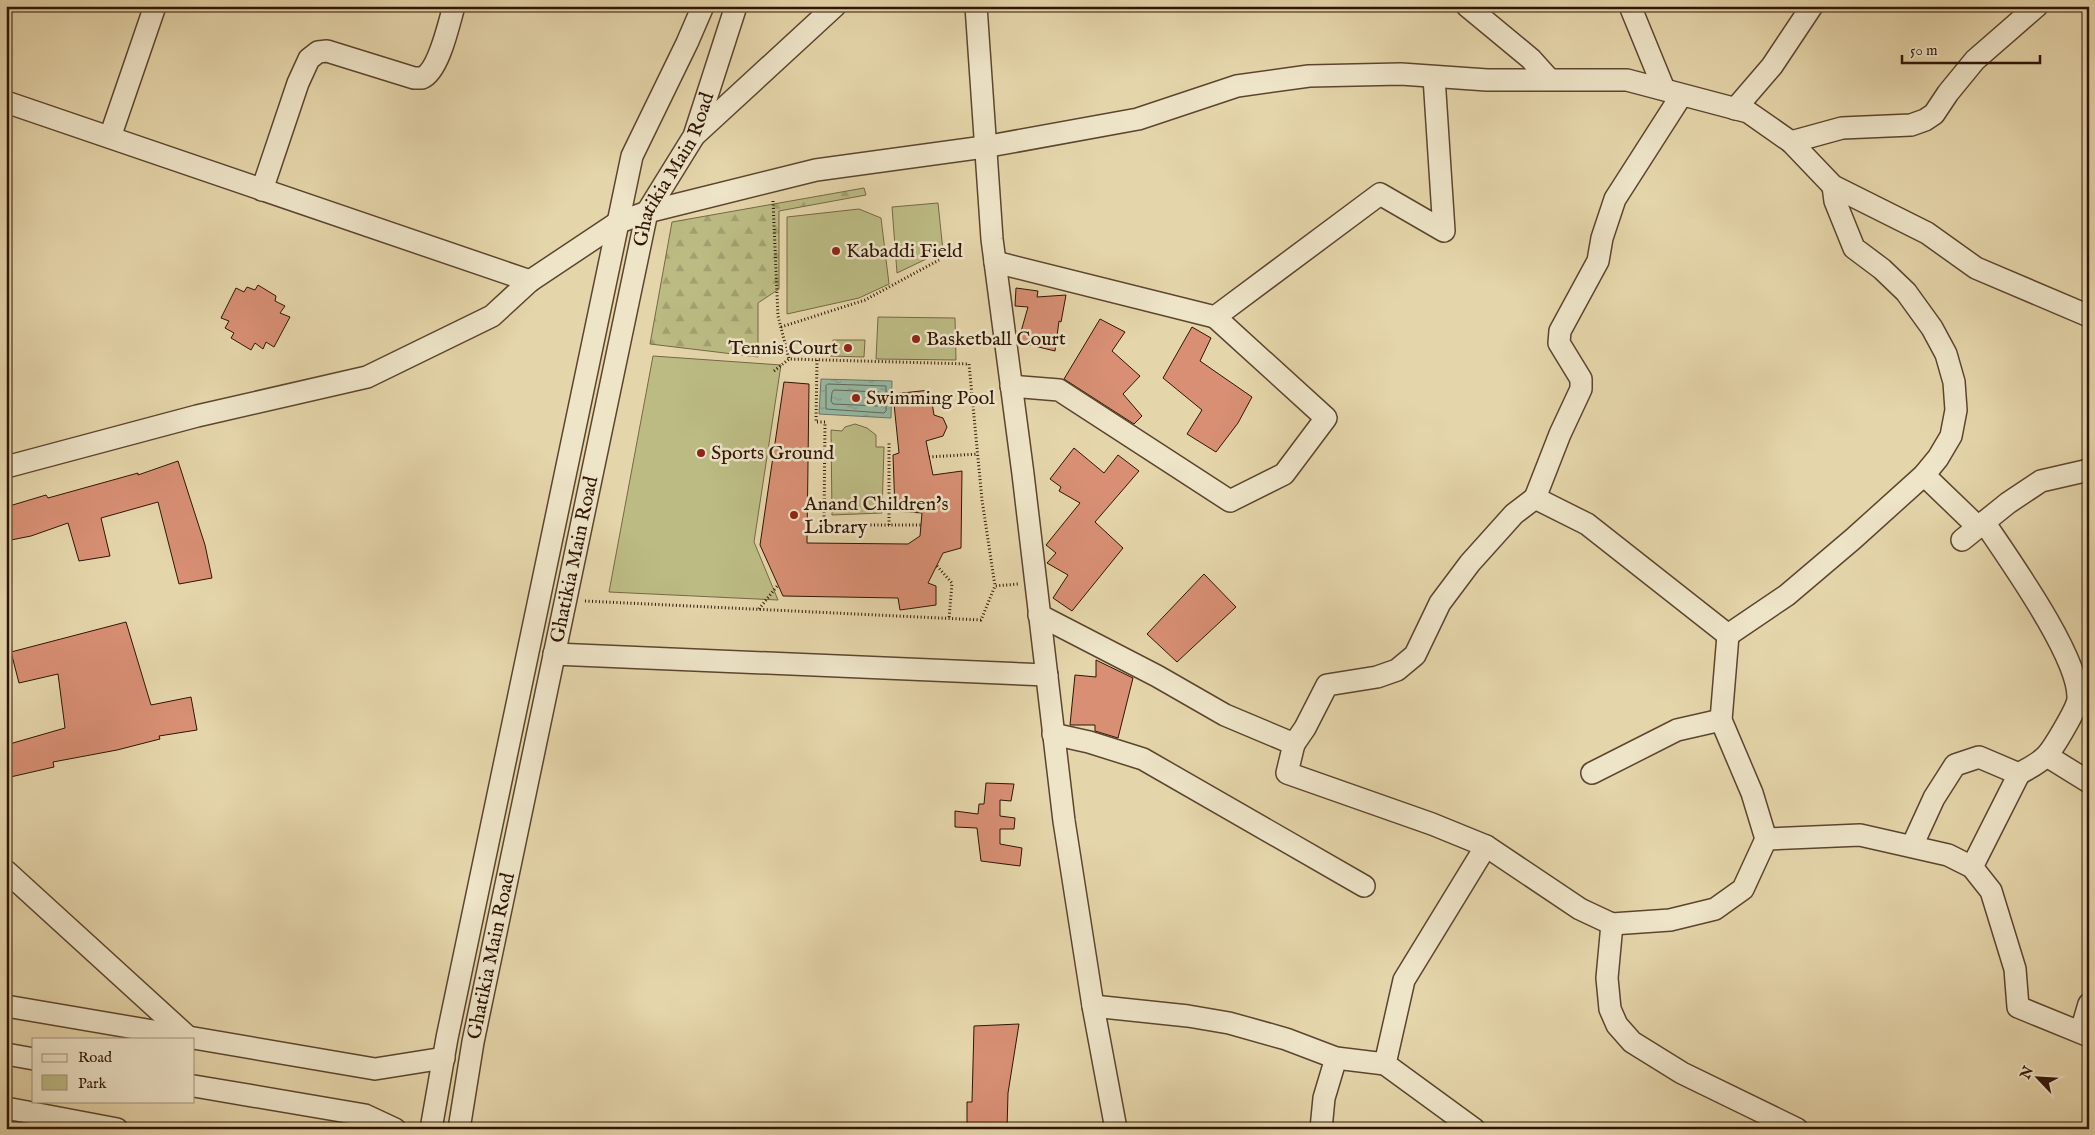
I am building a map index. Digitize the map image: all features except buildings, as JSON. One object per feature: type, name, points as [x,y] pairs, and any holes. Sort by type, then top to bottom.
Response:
[{"type":"street","points":[[110,137],[155,6]]},
{"type":"street","points":[[262,190],[285,118],[309,59],[318,52],[327,51],[414,78],[423,78],[431,71],[436,62],[454,6]]},
{"type":"street","name":"Ghatikia Main Road","points":[[431,1129],[479,886],[632,156],[703,6]]},
{"type":"street","name":"Ghatikia Main Road","points":[[459,1129],[473,1042],[647,212],[694,136],[736,6]]},
{"type":"street","points":[[694,136],[835,6]]},
{"type":"street","points":[[976,6],[984,146],[995,262],[1036,582],[1053,734],[1064,820],[1093,1006],[1116,1129]]},
{"type":"street","points":[[1467,6],[1531,59],[1549,79]]},
{"type":"street","points":[[1630,6],[1672,92]]},
{"type":"street","points":[[1735,109],[1772,66],[1812,6]]},
{"type":"street","points":[[1791,142],[1842,128],[1911,125],[1925,120],[1934,114],[1948,93],[1975,60],[2037,6]]},
{"type":"street","points":[[6,467],[197,416],[367,377],[492,316],[530,281],[618,223],[647,212],[816,170],[984,146],[1138,119],[1237,86],[1309,76],[1401,74],[1487,80],[1626,80],[1748,112],[1791,142],[1832,186],[1927,233],[1976,268],[2089,316]]},
{"type":"street","points":[[1215,317],[1380,194],[1444,231],[1434,77]]},
{"type":"street","points":[[1672,92],[1616,199],[1602,238],[1598,261],[1560,331],[1560,344],[1581,379],[1581,388],[1560,434],[1535,498],[1514,514],[1470,563],[1440,603],[1415,654],[1397,670],[1377,677],[1326,685],[1305,728],[1294,744],[1287,773],[1432,824],[1486,846],[1580,908],[1612,924],[1670,920],[1715,909],[1742,889],[1766,839],[1752,793],[1721,720],[1728,635]]},
{"type":"street","points":[[6,102],[530,281]]},
{"type":"street","points":[[1728,635],[1786,595],[1853,539],[1924,475],[1938,458],[1951,436],[1956,410],[1954,382],[1946,354],[1932,328],[1906,292],[1882,268],[1854,248],[1832,186]]},
{"type":"street","points":[[995,262],[1215,317],[1326,418],[1284,474],[1230,501],[1059,390],[1011,386]]},
{"type":"street","points":[[1974,530],[2008,503],[2041,481],[2089,470]]},
{"type":"street","points":[[1924,475],[1974,530],[2009,560],[2059,640],[2083,699],[2047,756],[2019,774],[1972,867]]},
{"type":"street","points":[[1535,498],[1587,524],[1728,635]]},
{"type":"street","points":[[1039,616],[1157,676],[1225,715],[1294,744]]},
{"type":"street","points":[[554,654],[1046,675]]},
{"type":"street","points":[[1592,773],[1677,730],[1721,720]]},
{"type":"street","points":[[1053,734],[1088,742],[1143,759],[1364,886]]},
{"type":"street","points":[[2047,756],[2089,782]]},
{"type":"street","points":[[1912,846],[1934,798],[1955,765],[1979,757],[2019,774]]},
{"type":"street","points":[[1766,839],[1860,835],[1948,855],[1972,867],[1992,891],[2015,969],[2018,1007],[2085,1033],[2089,1004]]},
{"type":"street","points":[[1385,1064],[1404,980],[1486,846]]},
{"type":"street","points":[[6,871],[188,1037]]},
{"type":"street","points":[[479,886],[505,890]]},
{"type":"street","points":[[1612,924],[1607,978],[1610,1009],[1617,1025],[1632,1042],[1682,1073],[1797,1129]]},
{"type":"street","points":[[6,1006],[194,1038]]},
{"type":"street","points":[[1093,1006],[1229,1022],[1286,1039],[1336,1058],[1385,1064],[1474,1129]]},
{"type":"street","points":[[195,1038],[375,1069],[444,1058]]},
{"type":"street","points":[[6,1054],[32,1059]]},
{"type":"street","points":[[1321,1129],[1324,1098],[1336,1058]]},
{"type":"street","points":[[195,1086],[365,1116],[395,1129]]},
{"type":"street","points":[[6,1108],[51,1123],[117,1129]]},
{"type":"path","points":[[771,181],[778,316],[790,359]]},
{"type":"path","points":[[781,327],[865,300],[939,260]]},
{"type":"path","points":[[567,600],[981,620],[995,586],[978,454],[969,364],[790,359],[774,371]]},
{"type":"path","points":[[817,360],[816,422],[825,422],[824,525],[921,525]]},
{"type":"path","points":[[889,525],[890,442]]},
{"type":"path","points":[[929,457],[978,454]]},
{"type":"path","points":[[937,566],[952,583],[948,619]]},
{"type":"path","points":[[995,586],[1036,582]]},
{"type":"path","points":[[759,610],[778,585]]},
{"type":"green space","points":[[864,188],[866,195],[779,211],[779,289],[758,303],[758,357],[650,344],[672,222]]},
{"type":"green space","points":[[938,203],[943,251],[897,273],[892,207]]},
{"type":"green space","name":"Kabaddi Field","points":[[859,209],[881,218],[889,284],[859,298],[787,314],[787,217]]},
{"type":"green space","name":"Basketball Court","points":[[878,317],[955,318],[956,360],[876,359]]},
{"type":"green space","name":"Tennis Court","points":[[833,340],[865,340],[864,357],[830,356]]},
{"type":"green space","name":"Sports Ground","points":[[653,356],[781,365],[754,542],[778,600],[609,592]]},
{"type":"green space","points":[[855,424],[867,428],[876,435],[876,447],[884,447],[882,513],[832,515],[831,430],[842,431],[845,427]]},
{"type":"water","name":"Swimming Pool","points":[[821,379],[892,381],[891,418],[819,414]]},
{"type":"place","name":"Kabaddi Field","points":[[836,251]]},
{"type":"place","name":"Basketball Court","points":[[916,339]]},
{"type":"place","name":"Tennis Court","points":[[848,348]]},
{"type":"place","name":"Swimming Pool","points":[[856,398]]},
{"type":"place","name":"Sports Ground","points":[[701,453]]},
{"type":"place","name":"Anand Children's Library","points":[[794,515]]}]
